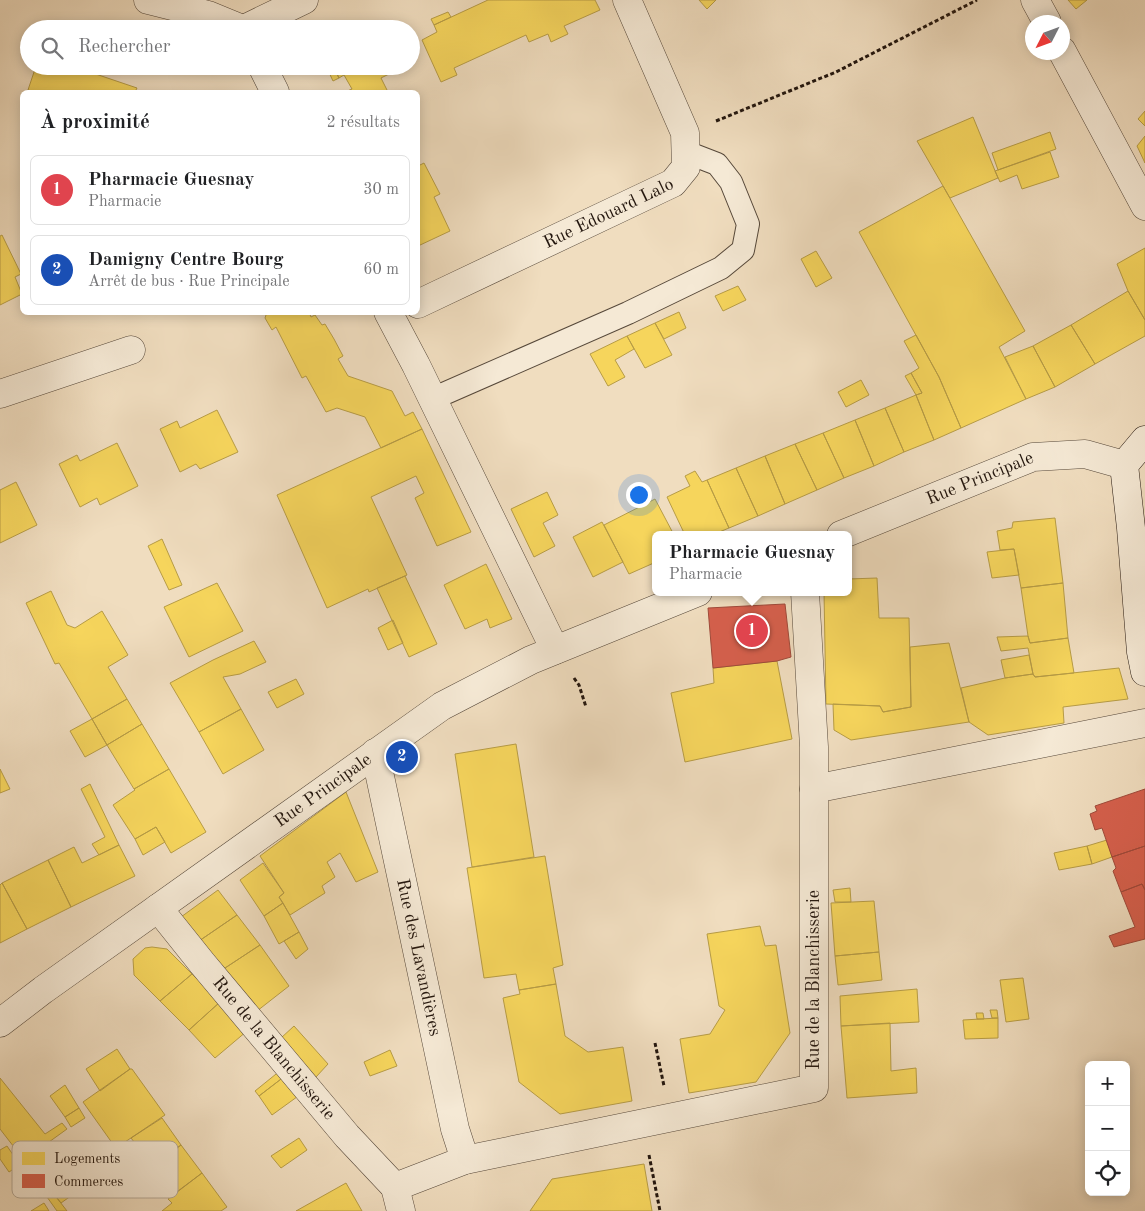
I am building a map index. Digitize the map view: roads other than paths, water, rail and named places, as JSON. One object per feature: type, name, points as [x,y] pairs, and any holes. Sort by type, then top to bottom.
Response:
[{"type":"street","points":[[148,0],[220,20]]},
{"type":"street","points":[[262,20],[304,0]]},
{"type":"street","points":[[628,0],[685,143]]},
{"type":"street","points":[[1035,0],[1043,15]]},
{"type":"street","points":[[1067,60],[1145,206]]},
{"type":"street","points":[[266,75],[274,90]]},
{"type":"street","name":"Rue Edouard Lalo","points":[[420,303],[673,183],[686,167],[685,143]]},
{"type":"street","points":[[393,315],[432,399],[555,650]]},
{"type":"street","points":[[0,394],[131,350]]},
{"type":"street","points":[[1145,440],[1124,465],[1141,652],[1145,672]]},
{"type":"street","name":"Rue Principale","points":[[851,531],[1033,457],[1085,454],[1124,465]]},
{"type":"street","name":"Rue Principale","points":[[0,1023],[43,990],[442,706],[531,660],[688,596]]},
{"type":"street","name":"Rue de la Blanchisserie","points":[[158,908],[202,964],[398,1199],[464,1160],[814,1088],[814,747],[805,596]]},
{"type":"street","points":[[814,789],[1145,723]]},
{"type":"street","name":"Rue des Lavandières","points":[[375,753],[455,1129],[464,1160]]},
{"type":"lane","points":[[432,399],[628,313],[721,268],[743,250],[748,224],[731,182],[717,164],[685,143]]},
{"type":"place","name":"Pharmacie Guesnay","points":[[752,631]]},
{"type":"place","name":"Damigny Centre Bourg","points":[[402,757]]}]
